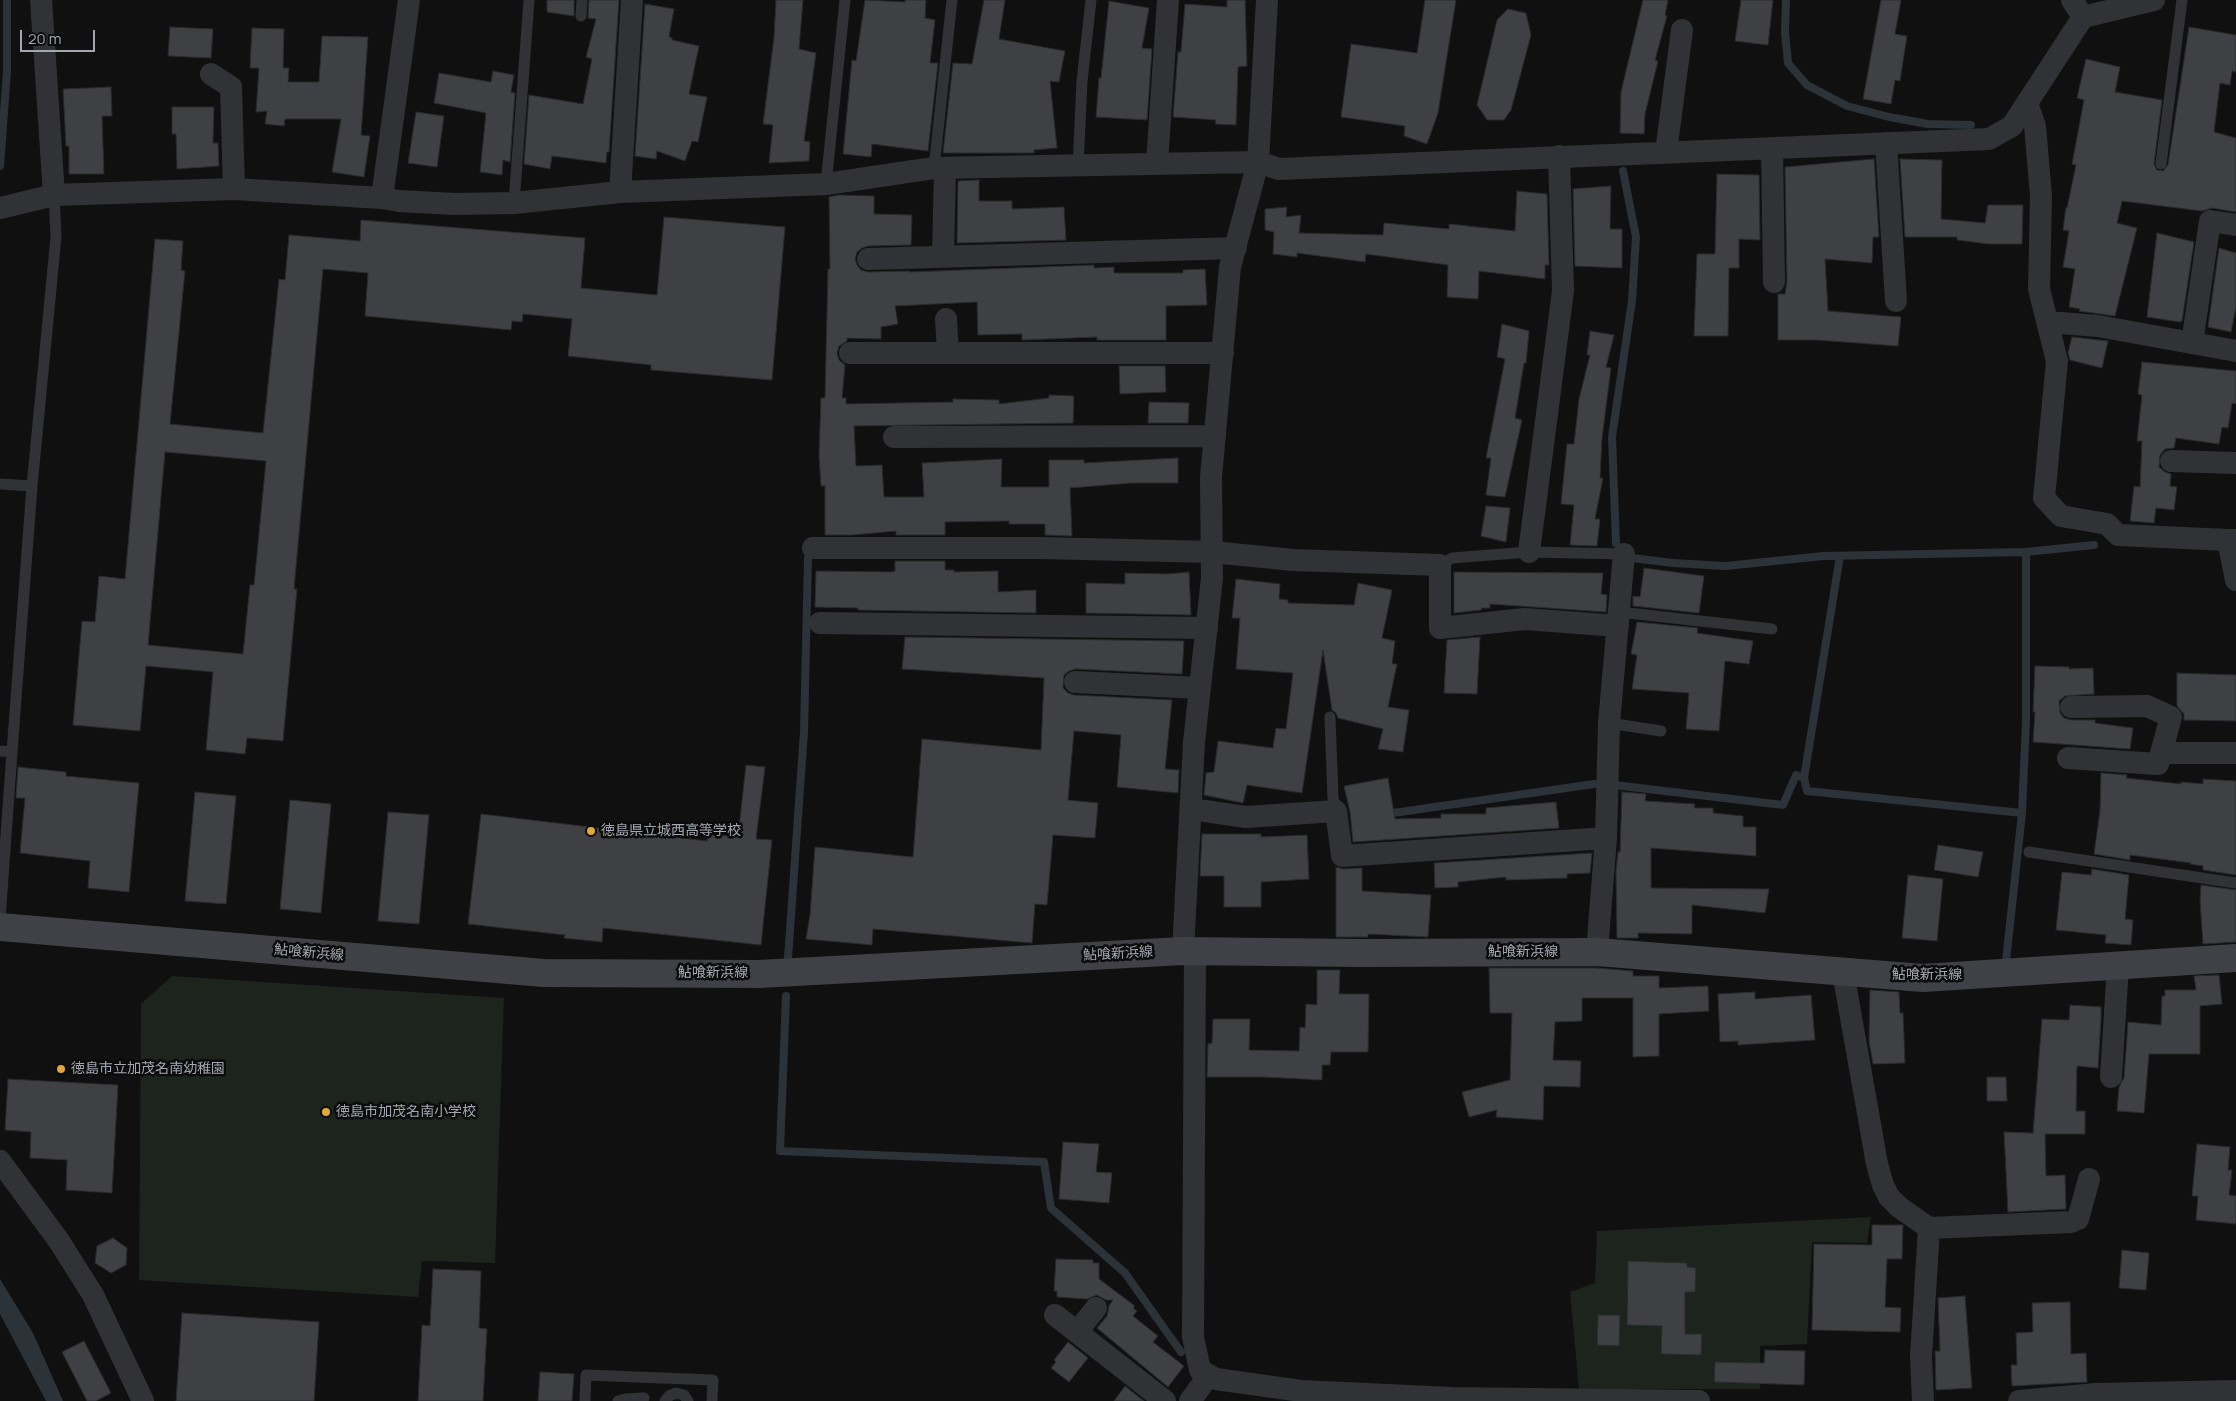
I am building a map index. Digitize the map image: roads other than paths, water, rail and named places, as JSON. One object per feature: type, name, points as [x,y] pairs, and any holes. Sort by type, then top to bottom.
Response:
[{"type":"main road","name":"鮎喰新浜線","points":[[0,927],[544,973],[760,974],[1189,951],[1361,954],[1597,952],[1923,978],[2236,958]]},
{"type":"street","points":[[41,0],[54,195]]},
{"type":"street","points":[[382,198],[409,0]]},
{"type":"street","points":[[620,192],[632,0]]},
{"type":"street","points":[[1157,163],[1168,0]]},
{"type":"street","points":[[1267,0],[1258,162],[1230,267],[1211,477],[1212,578],[1194,742],[1189,951],[1192,1337],[1200,1370],[1216,1379],[1300,1396],[1452,1400],[1699,1401]]},
{"type":"street","points":[[0,208],[54,195],[234,189],[454,204],[514,203],[620,192],[826,184],[939,168],[1258,162],[1279,169],[1989,139],[2012,126],[2027,103],[2078,8],[2154,0]]},
{"type":"street","points":[[1666,152],[1682,30]]},
{"type":"street","points":[[211,74],[231,87],[234,189]]},
{"type":"street","points":[[2027,103],[2035,126],[2040,196],[2040,289],[2057,362],[2044,498],[2061,516],[2107,524],[2118,535],[2232,540],[2236,580]]},
{"type":"street","points":[[1886,143],[1896,300]]},
{"type":"street","points":[[1772,148],[1774,282]]},
{"type":"street","points":[[1529,552],[1563,291],[1559,156]]},
{"type":"street","points":[[939,168],[943,256]]},
{"type":"street","points":[[2192,343],[2210,221],[2236,226]]},
{"type":"street","points":[[868,259],[1236,248]]},
{"type":"street","points":[[946,319],[948,353]]},
{"type":"street","points":[[2047,322],[2098,326],[2236,351]]},
{"type":"street","points":[[850,353],[894,344],[948,353],[1223,353]]},
{"type":"street","points":[[894,437],[1215,436]]},
{"type":"street","points":[[2172,461],[2236,463]]},
{"type":"street","points":[[813,548],[1040,548],[1212,552],[1292,560],[1440,564],[1440,628],[1525,619],[1619,619]]},
{"type":"street","points":[[1597,952],[1606,838],[1609,723],[1624,554]]},
{"type":"street","points":[[820,623],[1207,628]]},
{"type":"street","points":[[1074,682],[1200,688]]},
{"type":"street","points":[[2068,758],[2158,764],[2170,717],[2147,706],[2071,707]]},
{"type":"street","points":[[2161,752],[2236,753]]},
{"type":"street","points":[[1191,809],[1246,817],[1336,811],[1342,856],[1606,838]]},
{"type":"street","points":[[2110,1077],[2118,966]]},
{"type":"street","points":[[1843,972],[1877,1164],[1889,1197],[1898,1207],[1930,1228],[2071,1222],[2078,1219],[2089,1179]]},
{"type":"street","points":[[0,1161],[59,1241],[93,1295],[143,1401]]},
{"type":"street","points":[[1923,1401],[1921,1357],[1924,1291],[1930,1228]]},
{"type":"street","points":[[1077,1332],[1096,1308]]},
{"type":"street","points":[[1055,1315],[1164,1401]]},
{"type":"street","points":[[1190,1401],[1208,1375]]},
{"type":"street","points":[[2019,1401],[2096,1394],[2236,1391]]},
{"type":"lane","points":[[514,203],[529,0]]},
{"type":"lane","points":[[581,16],[582,0]]},
{"type":"lane","points":[[826,184],[845,0]]},
{"type":"lane","points":[[939,168],[952,0]]},
{"type":"lane","points":[[1078,166],[1082,80],[1091,0]]},
{"type":"lane","points":[[2161,164],[2182,0]]},
{"type":"lane","points":[[0,920],[6,751],[56,237],[54,195]]},
{"type":"lane","points":[[0,484],[32,486]]},
{"type":"lane","points":[[1440,564],[1452,558],[1529,552],[1624,554]]},
{"type":"lane","points":[[1619,619],[1772,628]]},
{"type":"lane","points":[[1330,717],[1333,798],[1336,811]]},
{"type":"lane","points":[[1609,723],[1661,731]]},
{"type":"lane","points":[[2029,852],[2236,883]]},
{"type":"lane","points":[[584,1401],[586,1375],[713,1380],[712,1401]]},
{"type":"lane","points":[[618,1401],[644,1399],[646,1377]]},
{"type":"lane","points":[[665,1401],[669,1396],[676,1393],[684,1395],[688,1401]]},
{"type":"waterway","points":[[0,166],[7,71],[7,0]]},
{"type":"waterway","points":[[1786,0],[1785,32],[1788,63],[1807,85],[1847,106],[1889,117],[1928,124],[1971,125]]},
{"type":"waterway","points":[[1616,543],[1612,437],[1632,301],[1636,237],[1623,171]]},
{"type":"waterway","points":[[1632,558],[1673,563],[1726,566],[1823,556],[2026,552],[2094,545]]},
{"type":"waterway","points":[[1804,778],[1807,791],[2022,813],[2026,721],[2026,552]]},
{"type":"waterway","points":[[1614,785],[1783,805],[1796,775],[1804,778],[1840,556]]},
{"type":"waterway","points":[[788,958],[804,732],[808,558]]},
{"type":"waterway","points":[[1386,814],[1594,784]]},
{"type":"waterway","points":[[2006,961],[2022,813]]},
{"type":"waterway","points":[[786,996],[780,1151],[1044,1162],[1051,1208],[1125,1273],[1181,1352]]},
{"type":"place","name":"徳島県立城西高等学校","points":[[591,831]]},
{"type":"place","name":"徳島市立加茂名南幼稚園","points":[[61,1069]]},
{"type":"place","name":"徳島市加茂名南小学校","points":[[326,1112]]}]
